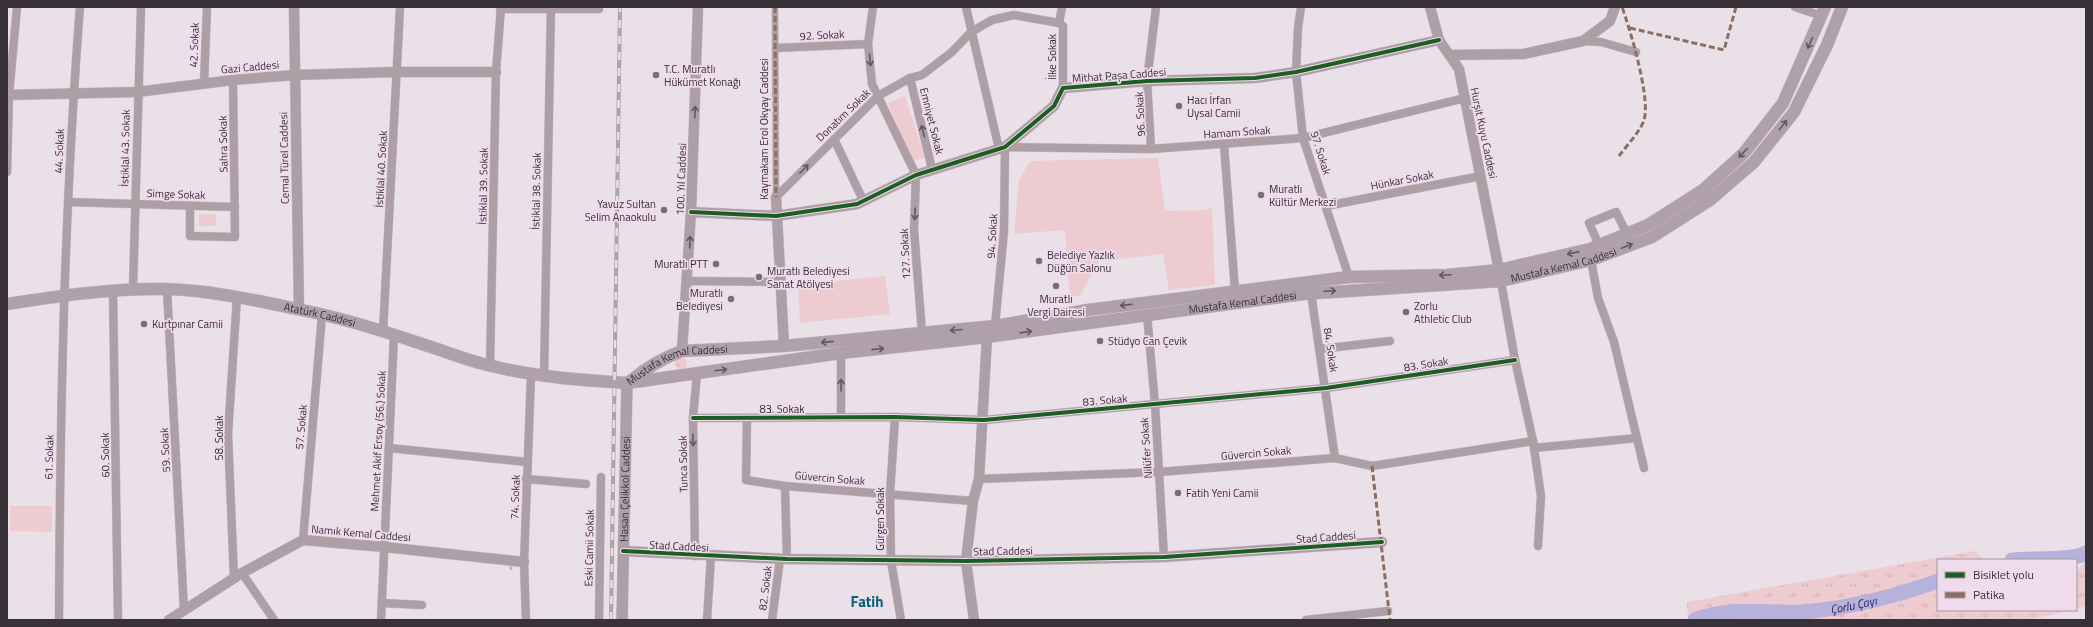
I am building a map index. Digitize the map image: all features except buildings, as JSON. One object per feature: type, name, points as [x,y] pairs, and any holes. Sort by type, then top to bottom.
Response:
[{"type":"main road","name":"Mustafa Kemal Caddesi","points":[[627,383],[841,353],[987,337],[1311,293],[1500,275],[1591,260],[1652,237],[1710,200],[1754,162],[1794,112],[1827,45],[1842,7]]},
{"type":"main road","name":"Mustafa Kemal Caddesi","points":[[627,383],[645,370],[669,356],[687,351],[784,346],[995,326],[1088,310],[1349,277],[1500,275],[1599,245],[1648,225],[1703,190],[1744,153],[1783,103],[1823,12]]},
{"type":"main road","name":"Atatürk Caddesi","points":[[7,304],[64,295],[132,289],[167,289],[237,297],[299,309],[389,333],[490,366],[538,375],[607,383],[627,383]]},
{"type":"main road","points":[[1165,300],[1167,312]]},
{"type":"main road","points":[[1088,310],[1089,323]]},
{"type":"main road","points":[[987,337],[995,326]]},
{"type":"main road","points":[[687,351],[696,362],[696,373]]},
{"type":"main road","points":[[669,356],[668,366],[671,376]]},
{"type":"main road","name":"Hasan Çelikkol Caddesi","points":[[622,620],[627,383]]},
{"type":"street","points":[[7,172],[8,95],[16,7]]},
{"type":"street","name":"44. Sokak","points":[[64,295],[73,93],[80,7]]},
{"type":"street","name":"İstiklal 43. Sokak","points":[[132,289],[137,92],[141,7]]},
{"type":"street","name":"42. Sokak","points":[[204,84],[207,7]]},
{"type":"street","name":"Cemal Türel Caddesi","points":[[294,7],[299,309]]},
{"type":"street","name":"İstiklal 40. Sokak","points":[[389,333],[396,72],[400,7]]},
{"type":"street","name":"100. Yıl Caddesi","points":[[687,351],[688,281],[692,212],[698,7]]},
{"type":"street","name":"Kaymakam Erol Okyay Caddesi","points":[[775,7],[776,216],[784,346]]},
{"type":"street","points":[[873,7],[868,44],[872,84],[916,175]]},
{"type":"street","name":"94. Sokak","points":[[966,7],[971,32],[1002,148],[1004,231],[995,326]]},
{"type":"street","name":"İlke Sokak","points":[[1062,7],[1061,24],[1063,88]]},
{"type":"street","name":"96. Sokak","points":[[1151,150],[1147,81],[1156,7]]},
{"type":"street","name":"97. Sokak","points":[[1301,7],[1298,28],[1296,72],[1304,138],[1349,277]]},
{"type":"street","name":"Hurşit Kuyu Caddesi","points":[[1430,7],[1439,40],[1459,69],[1500,275]]},
{"type":"street","points":[[1583,41],[1610,21],[1615,7]]},
{"type":"street","points":[[1795,7],[1823,12]]},
{"type":"street","points":[[500,8],[599,9]]},
{"type":"street","name":"İstiklal 39. Sokak","points":[[490,366],[496,72],[500,8]]},
{"type":"street","name":"İstiklal 38. Sokak","points":[[538,375],[551,8]]},
{"type":"street","name":"Donatım Sokak","points":[[776,197],[878,96],[910,78],[922,75],[952,52],[971,32],[992,20],[1014,11],[1061,24]]},
{"type":"street","name":"Mithat Paşa Caddesi","points":[[692,212],[776,216],[839,208],[863,200],[932,169],[1002,148],[1054,106],[1063,88],[1147,81],[1255,78],[1296,72],[1439,40]]},
{"type":"street","points":[[1450,55],[1523,54],[1583,41],[1601,42],[1636,52]]},
{"type":"street","name":"92. Sokak","points":[[776,48],[868,44]]},
{"type":"street","name":"Gazi Caddesi","points":[[8,95],[137,92],[233,80],[295,75],[396,72],[496,72]]},
{"type":"street","name":"Emniyet Sokak","points":[[910,78],[932,169]]},
{"type":"street","name":"Sahra Sokak","points":[[190,206],[190,236],[235,237],[233,80]]},
{"type":"street","name":"Hamam Sokak","points":[[1002,148],[1151,150],[1304,138],[1465,98]]},
{"type":"street","points":[[834,139],[863,200]]},
{"type":"street","points":[[1224,144],[1234,291]]},
{"type":"street","name":"127. Sokak","points":[[916,175],[914,230],[922,333]]},
{"type":"street","name":"Hünkar Sokak","points":[[1326,206],[1481,176]]},
{"type":"street","name":"Simge Sokak","points":[[68,202],[235,207]]},
{"type":"street","points":[[1599,245],[1589,222],[1616,212],[1627,234]]},
{"type":"street","points":[[1591,260],[1598,298],[1614,342],[1644,468]]},
{"type":"street","points":[[1500,275],[1515,360],[1533,444],[1541,496],[1538,546]]},
{"type":"street","points":[[688,281],[780,282]]},
{"type":"street","name":"59. Sokak","points":[[167,289],[177,616]]},
{"type":"street","name":"60. Sokak","points":[[113,291],[118,620]]},
{"type":"street","name":"84. Sokak","points":[[1311,293],[1335,458]]},
{"type":"street","name":"61. Sokak","points":[[59,620],[64,295]]},
{"type":"street","name":"58. Sokak","points":[[237,297],[228,434],[238,576]]},
{"type":"street","name":"57. Sokak","points":[[303,540],[322,315]]},
{"type":"street","name":"Nilüfer Sokak","points":[[1147,315],[1155,404],[1164,557]]},
{"type":"street","name":"Mehmet Akif Ersoy (56.) Sokak","points":[[381,620],[388,448],[389,333]]},
{"type":"street","points":[[974,620],[966,561],[973,501],[979,479],[984,420],[987,337]]},
{"type":"street","points":[[1320,349],[1390,341]]},
{"type":"street","points":[[841,353],[841,417]]},
{"type":"street","name":"83. Sokak","points":[[693,418],[895,417],[984,420],[1326,388],[1515,360]]},
{"type":"street","name":"Tunca Sokak","points":[[695,556],[693,418],[696,373]]},
{"type":"street","name":"74. Sokak","points":[[526,620],[524,562],[526,478],[538,375]]},
{"type":"street","name":"Gürgen Sokak","points":[[895,417],[890,494],[891,561],[900,620]]},
{"type":"street","name":"Güvercin Sokak","points":[[747,418],[746,480],[785,486],[973,501]]},
{"type":"street","name":"Güvercin Sokak","points":[[979,479],[1159,472],[1335,458],[1372,466],[1533,444],[1637,438]]},
{"type":"street","points":[[388,448],[527,462]]},
{"type":"street","name":"Eski Camii Sokak","points":[[599,620],[601,477]]},
{"type":"street","points":[[526,478],[586,484]]},
{"type":"street","name":"82. Sokak","points":[[772,620],[783,559],[785,486]]},
{"type":"street","name":"Namık Kemal Caddesi","points":[[177,616],[238,576],[303,540],[524,562]]},
{"type":"street","name":"Stad Caddesi","points":[[623,551],[695,556],[783,559],[966,561],[1164,557],[1382,542]]},
{"type":"street","points":[[707,620],[711,556]]},
{"type":"street","points":[[238,576],[274,620]]},
{"type":"street","points":[[382,603],[422,605]]},
{"type":"street","points":[[1306,620],[1388,611]]},
{"type":"green space","points":[[905,96],[925,158],[912,161],[888,103]]},
{"type":"green space","points":[[1158,158],[1165,211],[1206,210],[1212,208],[1215,285],[1169,290],[1163,254],[1099,261],[1080,296],[1070,297],[1065,230],[1014,234],[1019,180],[1030,161]]},
{"type":"green space","points":[[199,214],[216,214],[216,226],[199,226]]},
{"type":"green space","points":[[885,276],[890,314],[800,323],[798,285]]},
{"type":"green space","points":[[679,357],[683,357],[687,363],[683,369],[679,369],[675,365],[675,361]]},
{"type":"green space","points":[[10,506],[52,506],[52,532],[10,531]]},
{"type":"green space","points":[[1975,551],[1983,559],[1937,559],[1937,611],[2067,611],[2029,620],[1688,620],[1687,602]]},
{"type":"green space","points":[[2086,561],[2086,606],[2077,609],[2077,570]]},
{"type":"waterway","name":"Çorlu Çayı","points":[[2037,559],[2072,557],[2080,556],[2086,553]]},
{"type":"waterway","points":[[511,563],[511,569]]},
{"type":"waterway","name":"Çorlu Çayı","points":[[1695,620],[1709,615],[1736,611],[1804,612],[1838,608],[1906,592],[1937,581]]},
{"type":"railway","points":[[611,620],[620,7]]},
{"type":"marked path","points":[[775,7],[776,197]]},
{"type":"marked path","points":[[1619,156],[1640,129],[1644,120],[1645,110],[1645,97],[1639,64],[1622,7]]},
{"type":"marked path","points":[[1630,28],[1724,50],[1736,7]]},
{"type":"marked path","points":[[1372,466],[1390,620]]},
{"type":"cycle path","points":[[691,212],[776,216],[857,204],[916,175],[1005,147],[1054,106],[1063,88],[1147,81],[1255,78],[1296,72],[1439,40]]},
{"type":"cycle path","points":[[693,418],[895,417],[984,420],[1326,388],[1515,360]]},
{"type":"cycle path","points":[[623,551],[787,559],[966,561],[1164,557],[1382,542]]},
{"type":"place","name":"T.C. Muratlı Hükümet Konağı","points":[[656,75]]},
{"type":"place","name":"Hacı İrfan Uysal Camii","points":[[1179,106]]},
{"type":"place","name":"Muratlı Kültür Merkezi","points":[[1261,195]]},
{"type":"place","name":"Yavuz Sultan Selim Anaokulu","points":[[664,210]]},
{"type":"place","name":"Belediye Yazlık Düğün Salonu","points":[[1039,261]]},
{"type":"place","name":"Muratlı PTT","points":[[716,264]]},
{"type":"place","name":"Muratlı Belediyesi Sanat Atölyesi","points":[[759,277]]},
{"type":"place","name":"Muratlı Vergi Dairesi","points":[[1056,286]]},
{"type":"place","name":"Muratlı Belediyesi","points":[[731,299]]},
{"type":"place","name":"Zorlu Athletic Club","points":[[1406,312]]},
{"type":"place","name":"Kurtpınar Camii","points":[[144,324]]},
{"type":"place","name":"Stüdyo Can Çevik","points":[[1100,341]]},
{"type":"place","name":"Fatih Yeni Camii","points":[[1178,493]]},
{"type":"district","name":"Fatih","points":[[867,601]]}]
